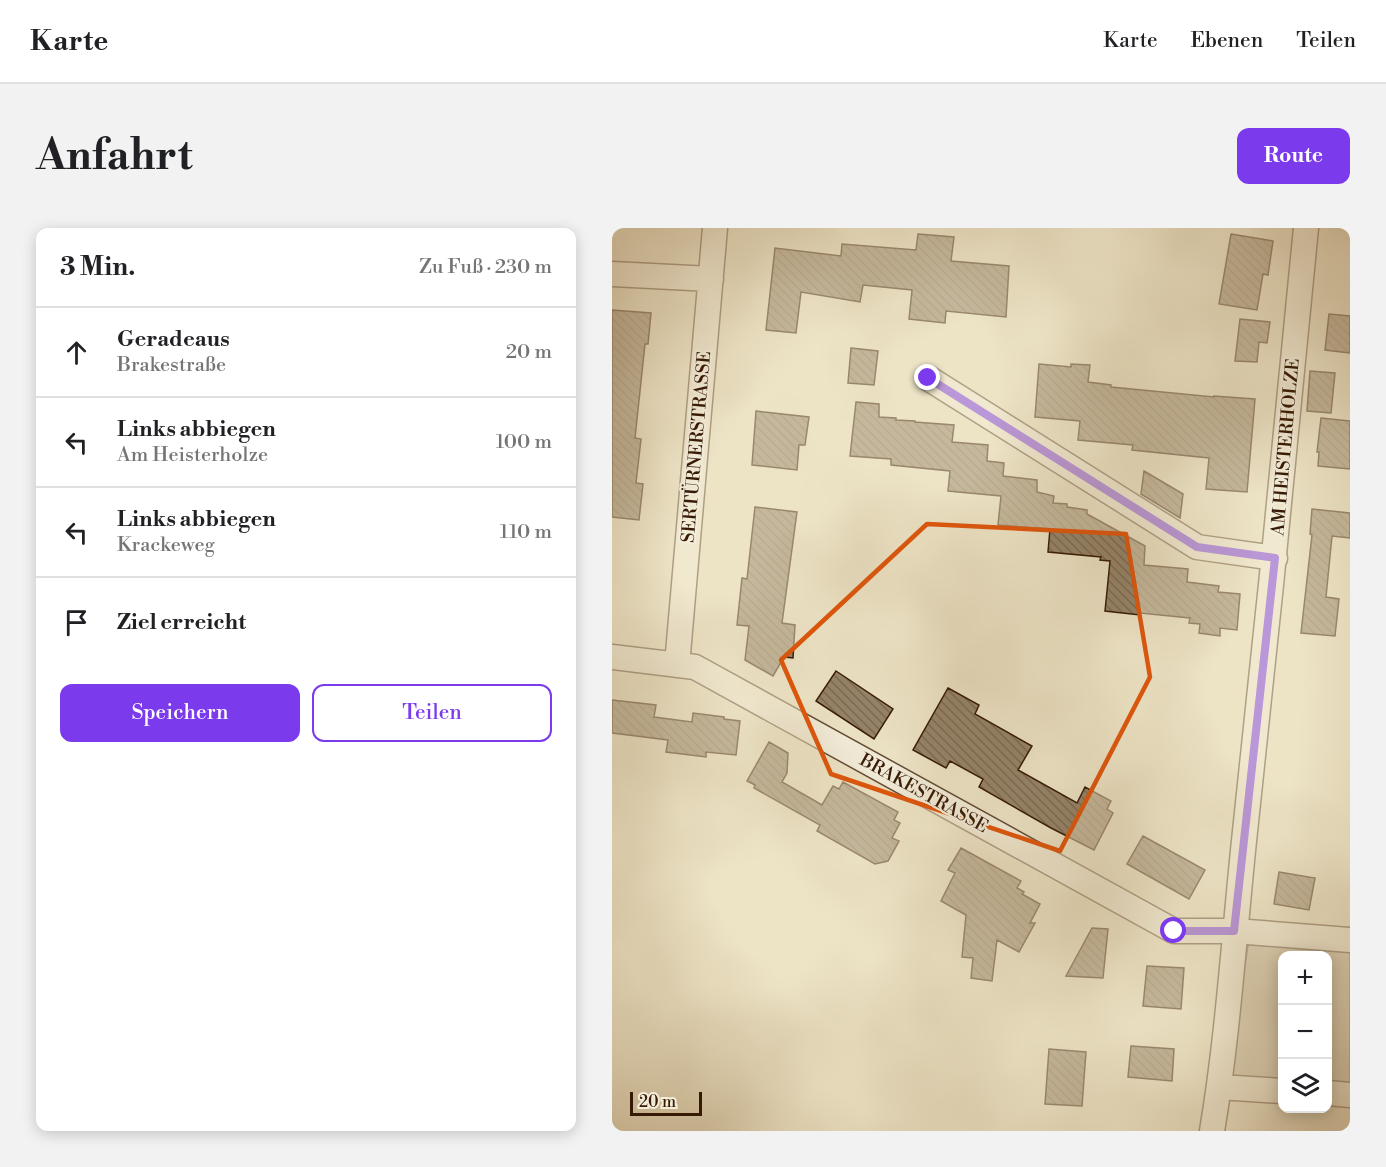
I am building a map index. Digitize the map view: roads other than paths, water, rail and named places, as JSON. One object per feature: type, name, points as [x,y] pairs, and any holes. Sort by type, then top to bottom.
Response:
[{"type":"street","name":"SERTÜRNERSTRASSE","points":[[677,665],[715,228]]},
{"type":"street","name":"AM HEISTERHOLZE","points":[[1212,1131],[1219,1087],[1275,558],[1306,228]]},
{"type":"street","points":[[612,274],[711,279]]},
{"type":"street","points":[[928,378],[1197,547],[1275,558]]},
{"type":"street","name":"BRAKESTRASSE","points":[[612,657],[695,667],[1174,931],[1234,931],[1350,940]]},
{"type":"street","points":[[1219,1087],[1278,1091]]},
{"type":"street","points":[[1332,1094],[1350,1095]]}]
